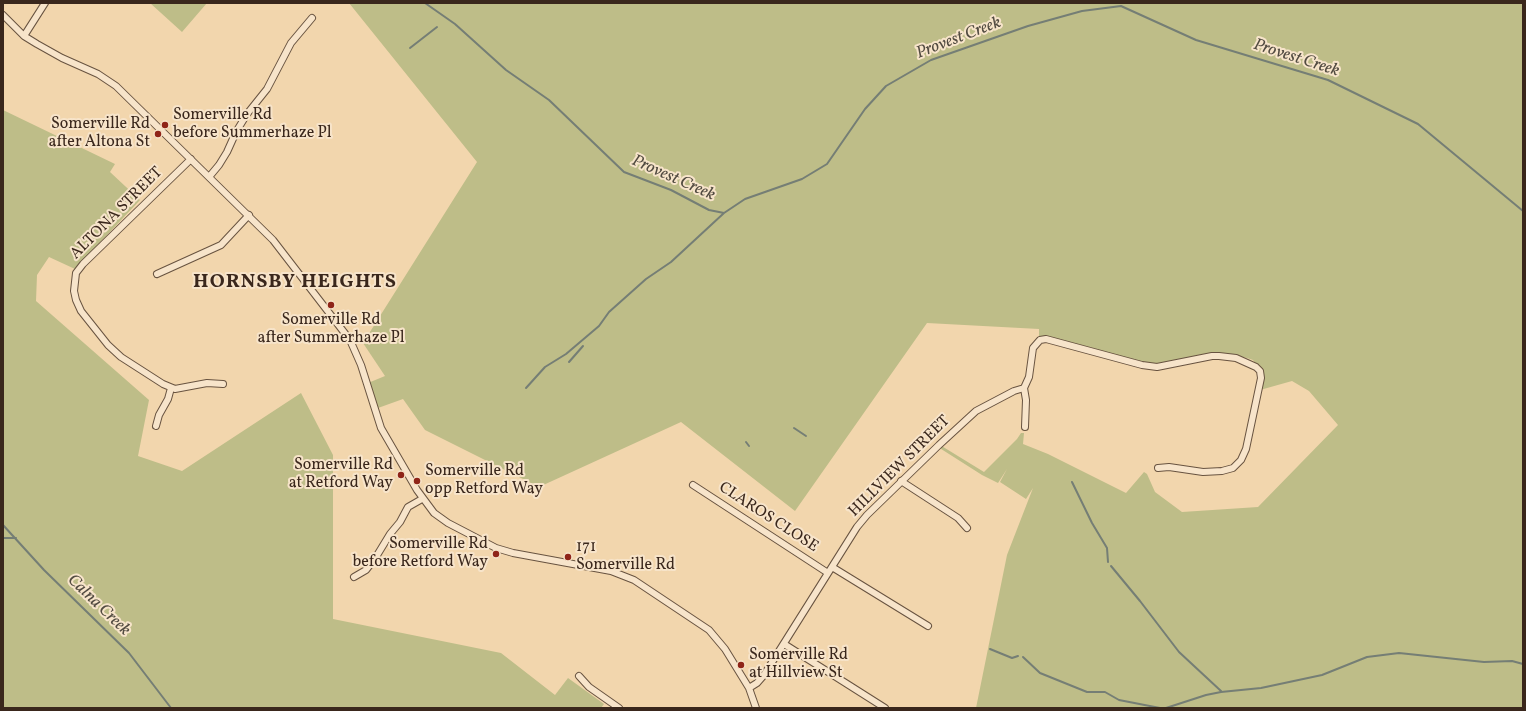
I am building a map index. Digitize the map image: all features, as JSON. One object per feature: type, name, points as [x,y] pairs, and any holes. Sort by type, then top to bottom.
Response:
[{"type":"street","points":[[24,36],[45,3]]},
{"type":"street","points":[[3,15],[24,36],[55,54],[98,74],[111,82],[273,240],[350,340],[361,365],[381,428],[422,499],[430,509],[443,520],[496,548],[513,553],[612,571],[634,580],[709,630],[725,649],[749,688],[756,708]]},
{"type":"street","points":[[209,177],[219,166],[247,114],[268,89],[291,43],[312,18]]},
{"type":"street","name":"ALTONA STREET","points":[[171,388],[121,357],[108,345],[81,311],[76,300],[74,282],[76,273],[83,264],[191,159]]},
{"type":"street","points":[[157,274],[221,245],[249,215]]},
{"type":"street","points":[[1026,427],[1026,400],[1024,388],[1029,377],[1033,348],[1040,340],[1046,339],[1142,365],[1156,367],[1212,356],[1236,358],[1256,367],[1260,371],[1261,378],[1246,449],[1241,460],[1233,468],[1222,471],[1202,472],[1169,467],[1158,468]]},
{"type":"street","points":[[156,426],[159,415],[168,399],[171,388],[177,389],[207,383],[223,384]]},
{"type":"street","name":"HILLVIEW STREET","points":[[749,688],[757,683],[764,675],[857,527],[901,481],[976,411],[1014,391],[1024,388]]},
{"type":"street","points":[[901,481],[958,518],[967,528]]},
{"type":"street","name":"CLAROS CLOSE","points":[[693,485],[828,573]]},
{"type":"street","points":[[354,577],[366,570],[390,534],[400,522],[408,507],[422,499]]},
{"type":"street","points":[[832,567],[928,626]]},
{"type":"street","points":[[784,644],[885,708]]},
{"type":"street","points":[[579,676],[589,687],[619,708]]},
{"type":"shaded area","points":[[150,3],[207,3],[182,32]]},
{"type":"shaded area","points":[[349,3],[1523,3],[1523,708],[976,708],[1007,555],[1033,488],[1026,499],[1000,482],[1007,469],[998,483],[982,475],[938,447],[940,445],[984,472],[1017,439],[1021,433],[1024,433],[1023,444],[1048,454],[1126,493],[1144,472],[1147,474],[1155,492],[1182,512],[1258,507],[1338,425],[1309,391],[1292,381],[1260,390],[1259,369],[1253,360],[1247,358],[1221,353],[1147,365],[1131,362],[1093,348],[1045,337],[1039,338],[1039,329],[927,323],[795,511],[681,422],[539,487],[425,430],[403,399],[378,408],[368,383],[385,376],[363,343],[477,162]]},
{"type":"shaded area","points":[[3,110],[115,164],[110,172],[140,200],[75,269],[49,257],[37,275],[36,301],[149,400],[138,456],[182,471],[301,393],[333,455],[333,619],[501,653],[555,695],[568,678],[604,704],[601,708],[3,708]]},
{"type":"waterway","name":"Provest Creek","points":[[425,3],[455,24],[506,70],[549,100],[624,172],[671,190],[709,210],[724,213],[745,199],[802,179],[827,164],[865,109],[886,86],[931,60],[1028,26],[1082,11],[1121,6],[1196,40],[1328,80],[1418,124],[1523,211]]},
{"type":"waterway","points":[[410,48],[437,27]]},
{"type":"waterway","points":[[526,388],[545,367],[566,354],[599,326],[609,312],[646,279],[671,262],[724,213]]},
{"type":"waterway","points":[[569,362],[583,346]]},
{"type":"waterway","points":[[794,428],[806,436]]},
{"type":"waterway","points":[[746,442],[749,446]]},
{"type":"waterway","points":[[1072,482],[1092,523],[1107,548],[1108,562]]},
{"type":"waterway","name":"Calna Creek","points":[[3,525],[44,570],[129,653],[171,708]]},
{"type":"waterway","name":"Calna Creek","points":[[3,538],[16,538]]},
{"type":"waterway","points":[[1111,566],[1179,652],[1221,691]]},
{"type":"waterway","points":[[990,649],[1012,658],[1018,656]]},
{"type":"waterway","points":[[1166,708],[1206,695],[1261,688],[1322,675],[1367,657],[1399,653],[1484,662],[1512,661],[1523,664]]},
{"type":"waterway","points":[[1023,657],[1040,673],[1087,692],[1105,692],[1119,700],[1160,708]]},
{"type":"place","name":"Somerville Rd before Summerhaze Pl","points":[[165,125]]},
{"type":"place","name":"Somerville Rd after Altona St","points":[[158,134]]},
{"type":"place","name":"Somerville Rd after Summerhaze Pl","points":[[331,305]]},
{"type":"place","name":"Somerville Rd at Retford Way","points":[[401,475]]},
{"type":"place","name":"Somerville Rd opp Retford Way","points":[[417,481]]},
{"type":"place","name":"Somerville Rd before Retford Way","points":[[496,554]]},
{"type":"place","name":"171 Somerville Rd","points":[[568,557]]},
{"type":"place","name":"Somerville Rd at Hillview St","points":[[741,665]]},
{"type":"district","name":"HORNSBY HEIGHTS","points":[[295,283]]}]
